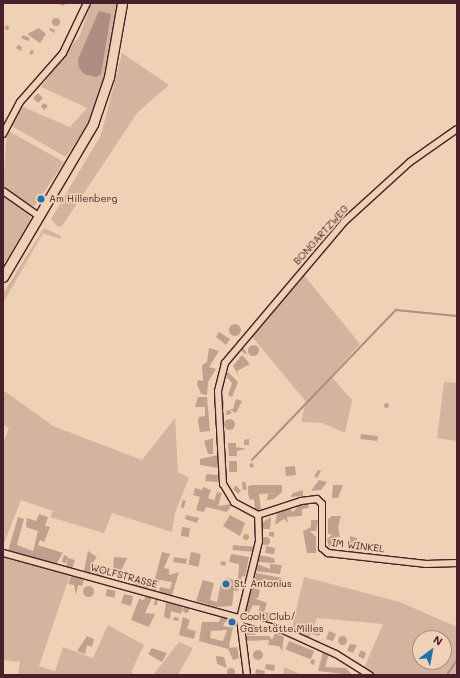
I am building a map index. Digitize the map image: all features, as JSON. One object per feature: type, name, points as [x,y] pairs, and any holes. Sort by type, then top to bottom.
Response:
[{"type":"main road","points":[[3,277],[75,160],[100,106],[116,49],[122,3]]},
{"type":"street","points":[[3,133],[20,102],[63,53],[87,3]]},
{"type":"street","name":"BONGARTZWEG","points":[[258,515],[234,502],[223,484],[218,391],[231,354],[344,222],[410,162],[457,129]]},
{"type":"street","points":[[3,192],[40,218]]},
{"type":"street","name":"IM WINKEL","points":[[258,515],[301,501],[317,500],[322,504],[322,548],[328,553],[426,564],[457,563]]},
{"type":"street","points":[[247,675],[240,619],[259,541],[258,515]]},
{"type":"street","name":"WOLFSTRASSE","points":[[3,553],[283,630],[336,654],[370,675]]},
{"type":"shaded area","points":[[91,3],[118,3],[105,77],[89,122],[66,157],[10,125],[21,106],[70,127],[87,108],[41,87],[80,35]]},
{"type":"shaded area","points":[[99,11],[111,14],[101,74],[96,77],[84,74],[79,68],[78,59]]},
{"type":"shaded area","points":[[122,53],[169,85],[137,113],[62,226],[58,227],[51,219],[101,135]]},
{"type":"shaded area","points":[[7,130],[64,162],[35,206],[28,205],[3,185]]},
{"type":"shaded area","points":[[3,195],[27,212],[31,219],[3,266]]},
{"type":"shaded area","points":[[44,228],[61,236],[60,239],[43,233],[3,303],[3,294]]},
{"type":"shaded area","points":[[303,274],[360,344],[331,376],[352,400],[345,433],[322,423],[301,422],[306,402],[249,333]]},
{"type":"shaded area","points":[[444,382],[457,383],[457,441],[437,438]]},
{"type":"shaded area","points":[[3,390],[53,426],[142,460],[175,418],[178,472],[189,478],[175,513],[172,532],[112,513],[104,533],[50,517],[53,511],[21,500],[3,546],[3,443],[9,428],[3,425]]},
{"type":"shaded area","points":[[3,556],[70,575],[39,666],[55,671],[63,647],[93,658],[108,625],[144,645],[131,672],[135,675],[18,675],[20,662],[3,660]]},
{"type":"shaded area","points":[[304,577],[400,602],[457,627],[457,675],[361,675],[383,624],[317,618],[309,639],[291,631]]},
{"type":"shaded area","points":[[179,642],[193,648],[178,675],[153,675]]},
{"type":"shaded area","points":[[284,667],[303,675],[283,675]]},
{"type":"building","points":[[56,3],[65,3],[64,6]]},
{"type":"building","points":[[54,18],[58,18],[60,22],[58,26],[54,26],[52,24],[52,20]]},
{"type":"building","points":[[6,25],[10,27],[8,30],[4,29]]},
{"type":"building","points":[[39,28],[46,34],[40,43],[27,34]]},
{"type":"building","points":[[50,28],[55,30],[54,33],[49,30]]},
{"type":"building","points":[[23,35],[30,38],[28,41],[21,38]]},
{"type":"building","points":[[18,45],[22,47],[21,51],[16,48]]},
{"type":"building","points":[[31,50],[34,51],[32,55],[29,53]]},
{"type":"building","points":[[38,93],[43,98],[38,103],[33,98]]},
{"type":"building","points":[[44,103],[48,106],[44,110],[41,106]]},
{"type":"building","points":[[237,324],[240,325],[240,335],[233,336],[230,335],[229,328],[230,325]]},
{"type":"building","points":[[219,332],[230,339],[226,345],[216,337]]},
{"type":"building","points":[[253,344],[257,346],[259,350],[257,354],[253,356],[249,354],[247,350],[249,346]]},
{"type":"building","points":[[209,348],[219,351],[209,367],[216,369],[208,382],[207,395],[201,394],[197,384],[198,380],[203,381],[202,365],[207,362]]},
{"type":"building","points":[[243,348],[247,353],[245,354],[241,350]]},
{"type":"building","points":[[242,355],[250,364],[237,371],[240,378],[233,366]]},
{"type":"building","points":[[228,372],[238,382],[232,397],[228,395],[232,383],[225,375]]},
{"type":"building","points":[[198,397],[207,397],[210,431],[200,432],[198,421],[199,417],[205,416],[205,407],[195,407]]},
{"type":"building","points":[[236,399],[242,401],[236,413],[229,409],[233,409]]},
{"type":"building","points":[[220,401],[224,401],[224,409],[220,409]]},
{"type":"building","points":[[384,403],[388,403],[388,407],[384,407]]},
{"type":"building","points":[[227,410],[231,411],[231,414],[226,415]]},
{"type":"building","points":[[227,419],[231,419],[233,420],[233,428],[227,429],[224,426],[224,422]]},
{"type":"building","points":[[361,434],[378,436],[377,441],[360,439]]},
{"type":"building","points":[[213,438],[213,454],[208,454],[204,441]]},
{"type":"building","points":[[249,439],[249,445],[244,445],[244,440]]},
{"type":"building","points":[[228,443],[236,443],[236,447],[246,449],[237,451],[237,456],[229,456]]},
{"type":"building","points":[[218,455],[219,468],[200,465],[200,459]]},
{"type":"building","points":[[229,461],[237,461],[237,472],[229,472]]},
{"type":"building","points":[[253,463],[254,467],[250,468],[249,464]]},
{"type":"building","points":[[295,466],[296,475],[286,476],[285,467]]},
{"type":"building","points":[[318,470],[321,471],[317,478],[314,476]]},
{"type":"building","points":[[206,474],[218,475],[217,482],[205,481]]},
{"type":"building","points":[[319,480],[327,482],[321,490],[311,491]]},
{"type":"building","points":[[242,482],[245,482],[247,489],[243,490]]},
{"type":"building","points":[[236,485],[241,491],[238,494],[233,489]]},
{"type":"building","points":[[282,485],[282,492],[274,499],[267,500],[268,494],[276,493],[259,494],[261,510],[255,510],[254,499],[250,500],[248,494],[248,486]]},
{"type":"building","points":[[333,485],[343,485],[338,498],[332,498]]},
{"type":"building","points":[[203,487],[211,490],[208,498],[214,500],[213,504],[217,492],[222,493],[218,506],[232,504],[227,512],[206,507],[204,512],[196,510],[200,497],[193,495],[195,488],[202,490]]},
{"type":"building","points":[[303,490],[303,496],[290,497],[293,493]]},
{"type":"building","points":[[183,500],[186,501],[183,509],[181,508]]},
{"type":"building","points":[[300,504],[308,504],[309,508],[302,509],[302,516],[287,517],[288,523],[284,519],[275,525],[277,512],[289,508],[293,512]]},
{"type":"building","points":[[39,514],[48,517],[45,526],[50,527],[44,542],[40,540],[38,545],[63,553],[55,566],[8,551],[18,517],[24,519],[17,545],[33,551],[38,531],[26,527],[27,518],[36,521]]},
{"type":"building","points":[[186,515],[199,518],[197,523],[185,519]]},
{"type":"building","points":[[230,515],[245,523],[240,536],[223,526]]},
{"type":"building","points":[[332,516],[341,516],[338,527],[340,537],[335,537],[339,545],[329,547],[327,540],[332,534],[328,534],[328,519]]},
{"type":"building","points":[[271,517],[270,529],[262,529],[263,522]]},
{"type":"building","points":[[311,520],[318,520],[316,531],[310,531],[316,537],[316,553],[307,553],[303,531],[311,527]]},
{"type":"building","points":[[182,527],[190,528],[189,537],[181,536]]},
{"type":"building","points":[[269,532],[274,532],[274,537],[269,536]]},
{"type":"building","points":[[246,534],[249,537],[246,540],[243,537]]},
{"type":"building","points":[[350,536],[357,538],[358,552],[350,550]]},
{"type":"building","points":[[266,537],[269,538],[269,544],[266,545],[263,544],[262,541],[263,538]]},
{"type":"building","points":[[233,545],[254,547],[253,552],[233,550]]},
{"type":"building","points":[[266,546],[275,548],[274,554],[265,553]]},
{"type":"building","points":[[88,551],[97,557],[91,565],[100,565],[99,570],[106,569],[104,576],[84,571]]},
{"type":"building","points":[[162,552],[170,554],[164,568],[169,569],[169,575],[179,572],[172,595],[159,592],[160,587],[170,589],[172,582],[160,580],[156,591],[152,590]]},
{"type":"building","points":[[191,552],[201,554],[198,567],[189,565]]},
{"type":"building","points":[[231,554],[249,557],[245,577],[242,576],[238,591],[234,590],[232,606],[216,607],[196,601],[203,580],[214,583],[210,600],[217,602],[221,582],[227,578],[238,581],[239,564],[229,562]]},
{"type":"building","points":[[64,555],[68,557],[66,563],[62,562]]},
{"type":"building","points":[[259,555],[274,558],[275,563],[257,562]]},
{"type":"building","points":[[114,557],[127,558],[120,573],[113,571]]},
{"type":"building","points":[[174,557],[187,559],[186,564],[173,562]]},
{"type":"building","points":[[68,558],[75,560],[72,568],[66,566]]},
{"type":"building","points":[[221,561],[226,562],[225,566],[220,565]]},
{"type":"building","points":[[257,564],[270,569],[270,564],[282,565],[280,574],[256,571]]},
{"type":"building","points":[[256,573],[282,578],[281,582],[263,579],[262,586],[254,585]]},
{"type":"building","points":[[71,576],[84,580],[82,586],[78,585],[76,595],[74,585],[68,584]]},
{"type":"building","points":[[136,576],[144,581],[149,579],[149,589],[133,585]]},
{"type":"building","points":[[86,586],[90,586],[92,587],[92,595],[86,596],[83,593],[83,589]]},
{"type":"building","points":[[251,587],[260,590],[258,598],[254,598],[267,603],[264,612],[273,613],[267,623],[248,619],[248,616],[257,617],[260,606],[253,605],[249,613],[245,612]]},
{"type":"building","points":[[107,589],[116,591],[114,598],[105,596]]},
{"type":"building","points":[[124,594],[133,596],[131,606],[121,603]]},
{"type":"building","points":[[146,594],[153,596],[145,613],[155,614],[149,627],[131,620],[139,599],[144,600]]},
{"type":"building","points":[[156,597],[159,598],[156,606],[154,605]]},
{"type":"building","points":[[166,602],[183,607],[181,614],[171,611],[170,619],[164,617]]},
{"type":"building","points":[[186,607],[189,610],[186,613],[183,610]]},
{"type":"building","points":[[221,616],[235,619],[229,645],[230,648],[237,647],[239,658],[233,660],[228,649],[199,641],[202,622],[219,622]],"holes":[[[225,622],[228,622],[228,627],[223,626]],[[227,630],[223,641],[210,638],[211,631]]]},
{"type":"building","points":[[174,617],[179,618],[178,621],[173,620]]},
{"type":"building","points":[[183,617],[190,620],[187,629],[196,631],[194,639],[179,635]]},
{"type":"building","points":[[255,625],[272,629],[272,632],[259,630],[255,635],[247,635],[248,627]]},
{"type":"building","points":[[315,627],[321,630],[319,636],[312,634]]},
{"type":"building","points":[[329,631],[336,634],[333,641],[326,639]]},
{"type":"building","points":[[275,633],[284,637],[282,651],[279,646],[268,645],[269,640],[246,641],[247,636],[269,636],[272,640]]},
{"type":"building","points":[[342,635],[347,640],[342,645],[337,640]]},
{"type":"building","points":[[87,636],[94,639],[92,647],[87,645],[85,654],[77,651]]},
{"type":"building","points":[[289,641],[314,651],[311,659],[286,649]]},
{"type":"building","points":[[350,644],[357,645],[353,653],[347,651]]},
{"type":"building","points":[[152,648],[167,653],[162,662],[148,654]]},
{"type":"building","points":[[256,650],[260,650],[262,651],[262,659],[256,660],[253,657],[253,653]]},
{"type":"building","points":[[361,650],[366,653],[364,659],[358,656]]},
{"type":"building","points":[[323,652],[329,654],[325,667],[346,668],[352,675],[318,671]]},
{"type":"building","points":[[216,656],[224,657],[227,668],[217,664]]},
{"type":"building","points":[[312,659],[315,660],[314,665],[310,663]]},
{"type":"building","points":[[266,664],[275,665],[274,671],[265,669]]},
{"type":"building","points":[[231,668],[234,669],[234,675],[231,676],[228,675],[227,672],[228,669]]},
{"type":"building","points":[[256,669],[265,671],[264,675],[255,675]]},
{"type":"waterway","points":[[252,460],[396,310],[457,316]]},
{"type":"waterway","points":[[447,675],[457,660]]},
{"type":"place","name":"Am Hillenberg","points":[[41,199]]},
{"type":"place","name":"St. Antonius","points":[[226,584]]},
{"type":"place","name":"Coolt Club/ Gaststätte Milles","points":[[232,622]]}]
